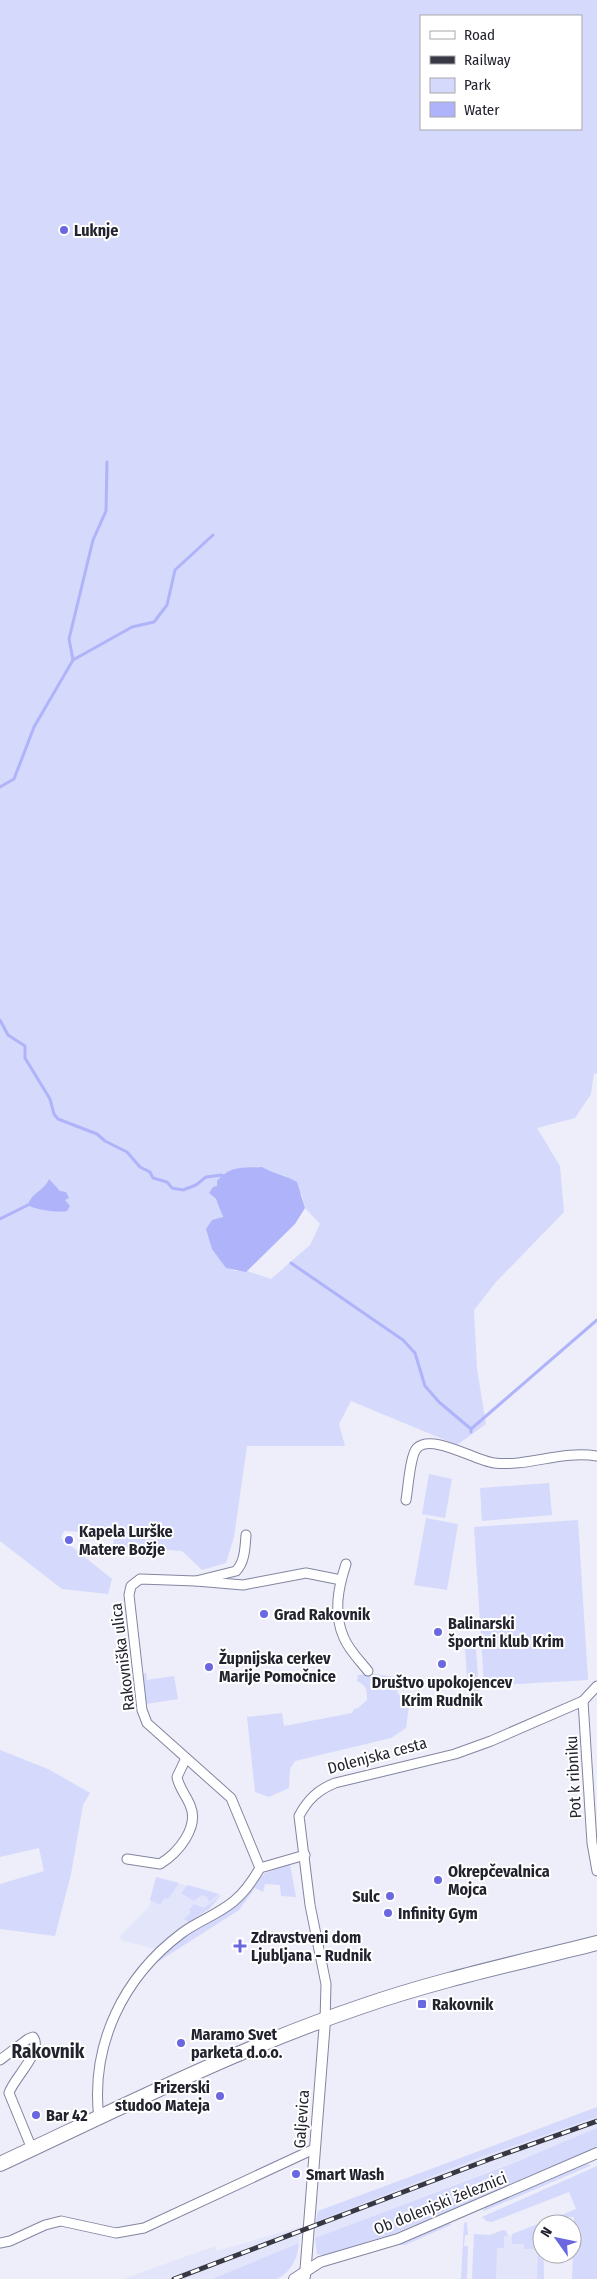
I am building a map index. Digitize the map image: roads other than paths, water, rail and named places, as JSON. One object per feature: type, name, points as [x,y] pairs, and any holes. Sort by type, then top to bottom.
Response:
[{"type":"main road","points":[[0,2164],[240,2054],[325,2020],[422,1987],[597,1943]]},
{"type":"street","points":[[406,1500],[413,1456],[417,1448],[426,1443],[440,1445],[493,1463],[585,1454],[597,1456]]},
{"type":"street","points":[[196,1581],[236,1571],[240,1567],[244,1554],[246,1535]]},
{"type":"street","points":[[346,1564],[341,1580],[338,1609],[344,1638],[368,1671]]},
{"type":"street","points":[[196,1581],[243,1585],[306,1573],[341,1580]]},
{"type":"street","name":"Rakovniška ulica","points":[[196,1581],[140,1579],[131,1586],[129,1595],[136,1669],[144,1718],[147,1723],[231,1798],[260,1868]]},
{"type":"street","points":[[583,1701],[597,1686]]},
{"type":"street","name":"Dolenjska cesta","points":[[325,2020],[326,1984],[310,1905],[299,1816],[306,1803],[320,1789],[335,1783],[455,1754],[491,1741],[583,1701]]},
{"type":"street","name":"Pot k ribniku","points":[[583,1701],[592,1843],[597,1871]]},
{"type":"street","points":[[127,1859],[160,1864],[174,1853],[184,1839],[193,1816],[191,1806],[180,1788],[177,1776],[186,1758]]},
{"type":"street","points":[[98,2118],[96,2096],[104,2045],[110,2024],[122,1998],[151,1961],[182,1933],[234,1902],[243,1893],[260,1868],[305,1855]]},
{"type":"street","name":"Galjevica","points":[[305,2275],[325,2020]]},
{"type":"street","points":[[0,2060],[28,2039],[33,2037],[35,2040],[32,2056],[10,2087],[9,2093],[32,2149]]},
{"type":"street","points":[[0,2243],[10,2241],[45,2225],[61,2221],[116,2233],[144,2228],[314,2149]]},
{"type":"street","name":"Ob dolenjski železnici","points":[[294,2279],[305,2275],[320,2262],[398,2239],[597,2154]]},
{"type":"water","points":[[262,1167],[297,1182],[305,1208],[295,1224],[246,1272],[226,1268],[212,1249],[206,1229],[212,1220],[223,1217],[216,1199],[209,1193],[213,1187],[217,1186],[217,1181],[227,1172],[237,1168]]},
{"type":"water","points":[[49,1179],[60,1191],[66,1192],[69,1198],[65,1200],[70,1206],[67,1211],[47,1211],[28,1205]]},
{"type":"waterway","points":[[73,660],[69,639],[93,540],[106,511],[107,462]]},
{"type":"waterway","points":[[0,787],[14,779],[34,727],[73,660],[132,627],[154,622],[167,605],[175,570],[213,535]]},
{"type":"waterway","points":[[0,1020],[8,1035],[25,1046],[25,1058],[50,1099],[54,1114],[58,1119],[97,1134],[105,1141],[127,1152],[140,1167],[150,1172],[153,1178],[167,1182],[172,1188],[183,1190],[196,1185],[206,1177],[222,1175],[224,1178]]},
{"type":"waterway","points":[[0,1219],[28,1205]]},
{"type":"waterway","points":[[291,1263],[403,1340],[415,1353],[425,1386],[439,1402],[471,1429],[471,1432]]},
{"type":"waterway","points":[[471,1429],[597,1320]]},
{"type":"railway","points":[[174,2279],[490,2159],[597,2121]]},
{"type":"place","name":"Luknje","points":[[64,230]]},
{"type":"place","name":"Kapela Lurške Matere Božje","points":[[69,1540]]},
{"type":"place","name":"Grad Rakovnik","points":[[264,1614]]},
{"type":"place","name":"Balinarski športni klub Krim","points":[[438,1632]]},
{"type":"place","name":"Društvo upokojencev Krim Rudnik","points":[[442,1664]]},
{"type":"place","name":"Župnijska cerkev Marije Pomočnice","points":[[209,1667]]},
{"type":"place","name":"Okrepčevalnica Mojca","points":[[438,1880]]},
{"type":"place","name":"Sulc","points":[[390,1896]]},
{"type":"place","name":"Infinity Gym","points":[[388,1913]]},
{"type":"place","name":"Zdravstveni dom Ljubljana - Rudnik","points":[[240,1946]]},
{"type":"place","name":"Rakovnik","points":[[422,2004]]},
{"type":"place","name":"Maramo Svet parketa d.o.o.","points":[[181,2043]]},
{"type":"place","name":"Frizerski studoo Mateja","points":[[220,2096]]},
{"type":"place","name":"Bar 42","points":[[36,2115]]},
{"type":"place","name":"Smart Wash","points":[[296,2174]]},
{"type":"district","name":"Rakovnik","points":[[48,2051]]}]
